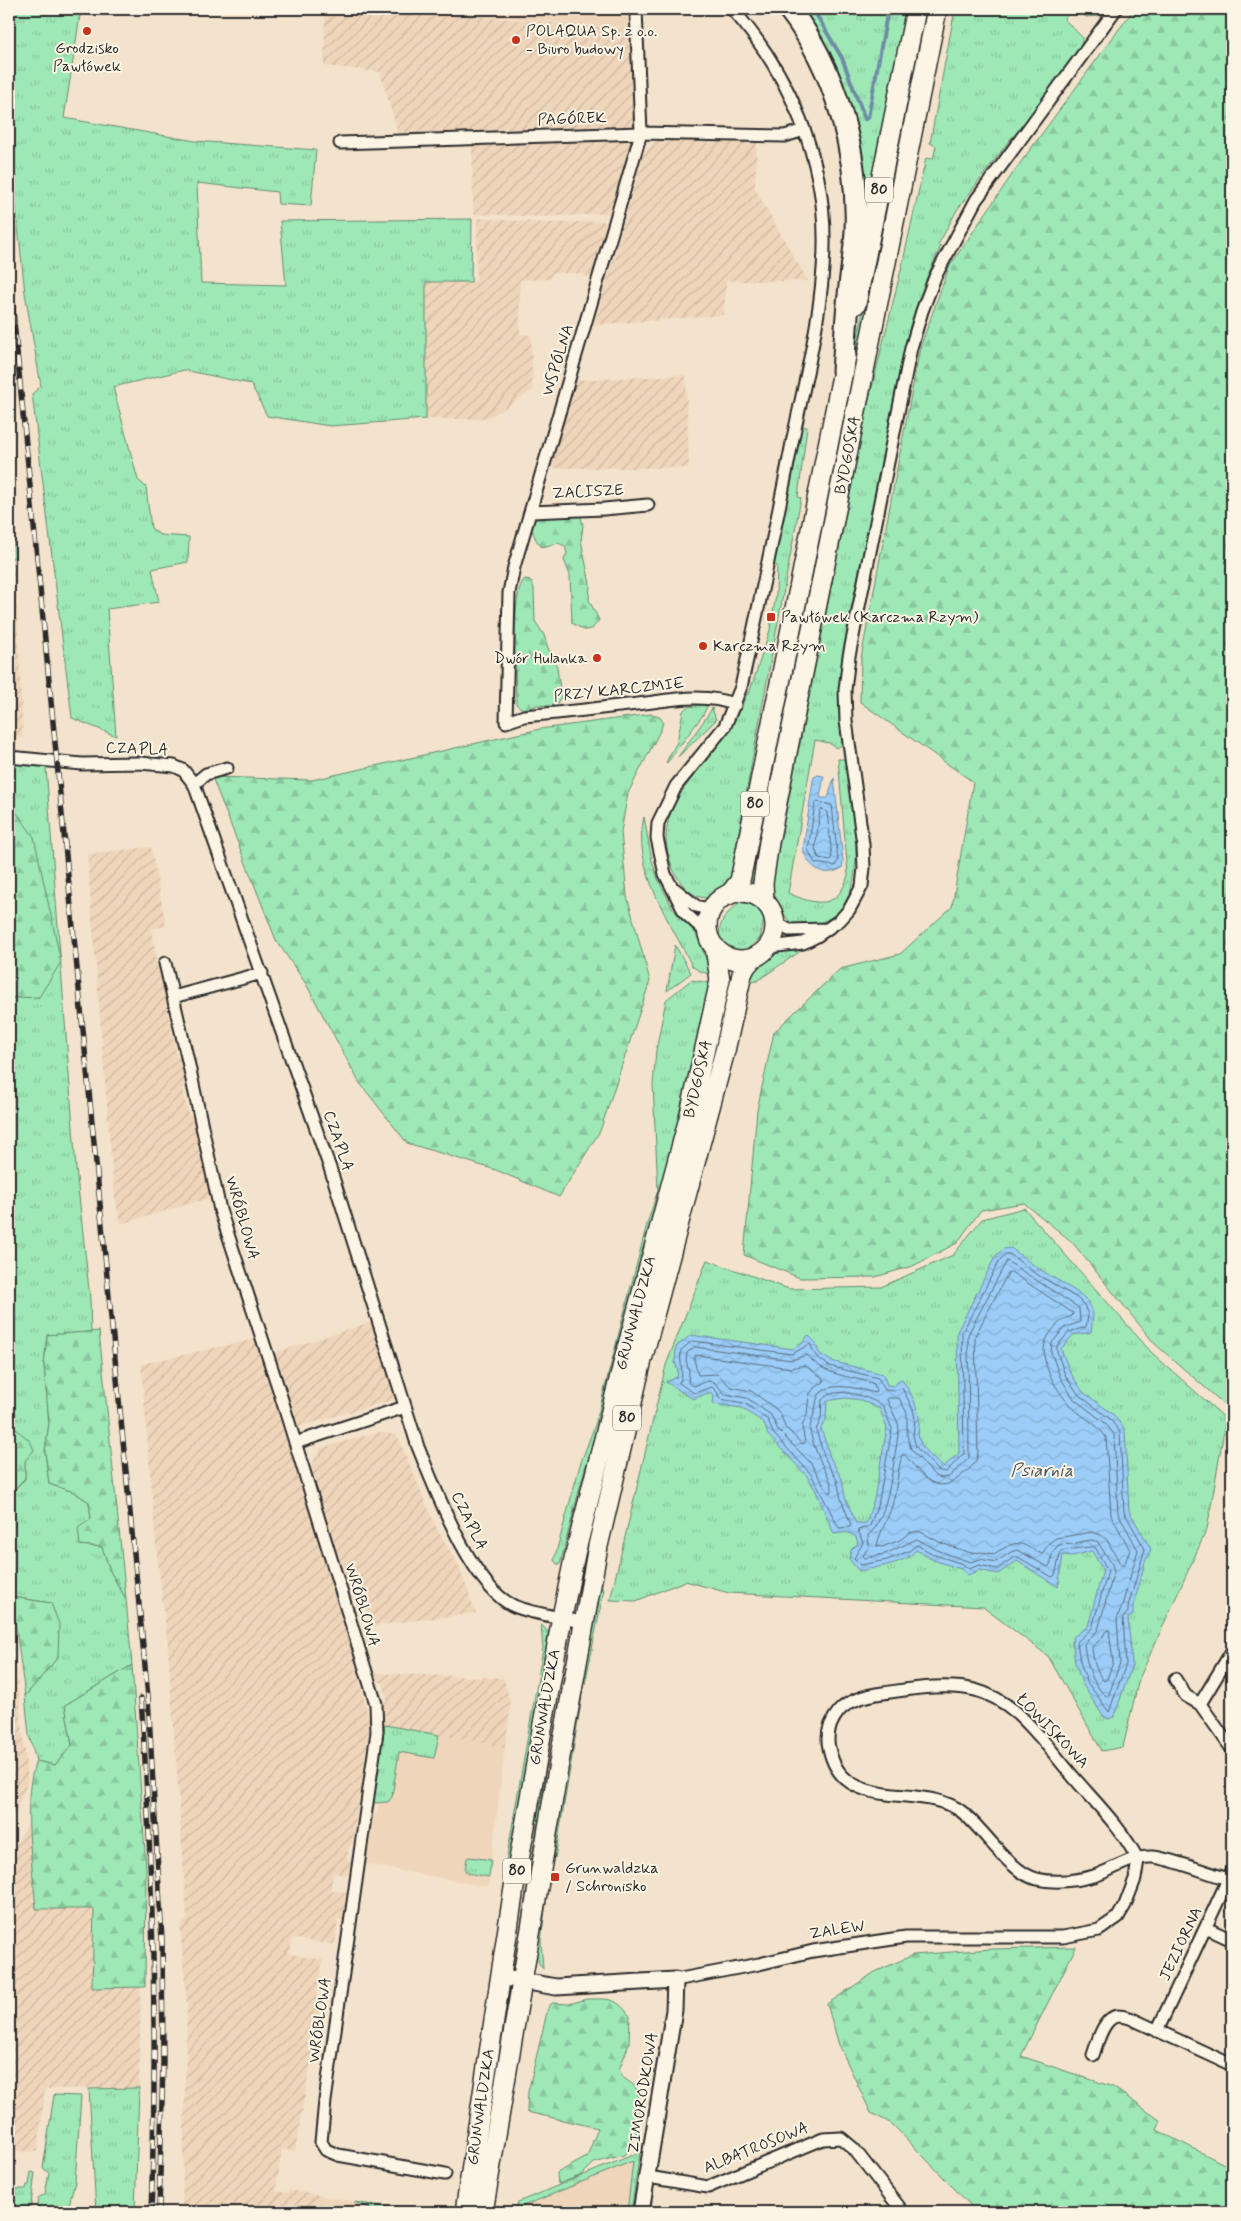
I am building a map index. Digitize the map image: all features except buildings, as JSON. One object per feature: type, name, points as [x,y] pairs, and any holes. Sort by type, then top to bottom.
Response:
[{"type":"highway","points":[[789,9],[811,42],[828,76],[841,113],[855,188],[856,229],[843,371]]},
{"type":"main road","name":"80","points":[[843,371],[916,9]]},
{"type":"main road","name":"BYDGOSKA","points":[[764,902],[763,883],[769,842],[937,9]]},
{"type":"main road","name":"BYDGOSKA","points":[[729,895],[740,881],[843,371]]},
{"type":"main road","points":[[729,895],[748,893],[764,902]]},
{"type":"main road","name":"80","points":[[712,940],[709,918],[712,910],[719,901],[729,895]]},
{"type":"main road","name":"80","points":[[764,902],[773,914],[775,922]]},
{"type":"main road","points":[[769,947],[775,930],[775,922]]},
{"type":"main road","name":"BYDGOSKA","points":[[672,1213],[689,1118],[720,980],[712,940]]},
{"type":"main road","points":[[712,940],[722,954],[732,959],[753,958]]},
{"type":"main road","name":"80","points":[[753,958],[769,947]]},
{"type":"main road","name":"BYDGOSKA","points":[[672,1213],[725,1051],[742,974],[753,958]]},
{"type":"main road","name":"GRUNWALDZKA","points":[[465,2212],[534,1766],[575,1554],[672,1213]]},
{"type":"main road","name":"GRUNWALDZKA","points":[[483,2212],[506,2068],[523,1982],[559,1763],[598,1546],[672,1213]]},
{"type":"street","name":"WSPÓLNA","points":[[506,722],[509,593],[514,567],[641,132],[636,9]]},
{"type":"street","points":[[712,940],[686,913],[661,862],[657,838],[660,817],[676,786],[725,726],[741,687],[766,574],[816,325],[824,246],[819,188],[804,130],[790,95],[770,60],[745,23],[732,9]]},
{"type":"street","points":[[769,947],[802,943],[827,929],[840,920],[849,910],[862,886],[864,868],[863,844],[846,721],[848,656],[911,348],[922,311],[952,242],[976,200],[1116,9]]},
{"type":"street","name":"PAGÓREK","points":[[340,143],[641,132],[785,136],[804,130]]},
{"type":"street","name":"ZACISZE","points":[[531,512],[648,505]]},
{"type":"street","name":"PRZY KARCZMIE","points":[[506,722],[524,716],[684,699],[718,699],[735,705]]},
{"type":"street","name":"CZAPLA","points":[[9,757],[82,764],[140,763],[174,766],[183,770],[194,784],[331,1171],[418,1447],[436,1491],[479,1575],[495,1593],[513,1606],[585,1623]]},
{"type":"street","points":[[194,784],[206,774],[227,768]]},
{"type":"street","points":[[672,886],[696,906],[712,910]]},
{"type":"street","points":[[775,922],[789,930],[827,929]]},
{"type":"street","name":"WRÓBLOWA","points":[[164,963],[220,1210],[295,1442],[376,1704],[378,1732],[321,2142],[326,2150],[338,2155],[445,2174]]},
{"type":"street","points":[[173,997],[262,973]]},
{"type":"street","points":[[295,1442],[405,1407]]},
{"type":"street","points":[[1200,1704],[1232,1651]]},
{"type":"street","points":[[1175,1679],[1186,1696],[1200,1704],[1232,1749]]},
{"type":"street","name":"ŁOWISKOWA","points":[[1138,1860],[1118,1829],[1046,1744],[1018,1714],[996,1698],[975,1690],[937,1687],[879,1693],[857,1698],[848,1704],[832,1721],[827,1740],[829,1751],[840,1773],[849,1781],[861,1788],[878,1793],[927,1798],[946,1803],[962,1811],[1018,1871],[1034,1878],[1051,1882],[1094,1876],[1126,1861],[1138,1860],[1152,1857],[1230,1875]]},
{"type":"street","name":"ZALEW","points":[[500,1977],[546,1986],[573,1988],[675,1980],[759,1964],[813,1951],[906,1937],[1062,1937],[1099,1930],[1118,1917],[1135,1879],[1138,1860]]},
{"type":"street","name":"JEZIORNA","points":[[1157,2030],[1230,1875]]},
{"type":"street","points":[[1206,1928],[1232,1940]]},
{"type":"street","name":"ZIMORODKOWA","points":[[641,2212],[674,2010],[675,1980]]},
{"type":"street","points":[[1093,2055],[1105,2026],[1110,2019],[1117,2016],[1130,2018],[1232,2065]]},
{"type":"street","name":"ALBATROSOWA","points":[[648,2178],[708,2187],[823,2139],[841,2138],[854,2150],[903,2212]]},
{"type":"shaded area","name":"POLAQUA Sp. z o.o. - Biuro budowy","points":[[325,9],[401,9],[631,30],[635,127],[398,134],[380,72],[324,66]]},
{"type":"shaded area","points":[[449,9],[630,9],[631,30],[450,12]]},
{"type":"shaded area","points":[[641,133],[619,213],[543,217],[473,214],[472,139]]},
{"type":"shaded area","points":[[657,140],[757,141],[755,189],[808,281],[726,281],[724,315],[594,325],[644,152]]},
{"type":"shaded area","points":[[477,218],[550,223],[603,221],[611,231],[598,279],[577,273],[552,273],[551,279],[520,280],[520,334],[531,335],[533,390],[492,416],[478,419],[426,419],[426,281],[476,281]]},
{"type":"shaded area","points":[[686,375],[689,468],[550,468],[576,380]]},
{"type":"shaded area","points":[[9,558],[15,558],[23,738],[9,737]]},
{"type":"shaded area","points":[[151,847],[166,926],[151,929],[177,1057],[182,1057],[189,1087],[182,1089],[189,1116],[197,1115],[213,1197],[121,1224],[113,1183],[87,854]]},
{"type":"shaded area","points":[[371,1322],[396,1399],[298,1427],[274,1353]]},
{"type":"shaded area","points":[[255,1339],[352,1652],[370,1723],[353,1843],[349,1846],[347,1858],[351,1863],[349,1875],[333,1873],[331,1890],[346,1892],[343,1920],[338,1920],[335,1945],[292,1938],[290,1954],[323,1960],[314,2009],[320,2010],[295,2151],[282,2149],[276,2191],[288,2193],[289,2190],[323,2196],[320,2212],[230,2212],[182,2205],[187,2006],[180,1926],[187,1920],[168,1647],[156,1545],[141,1364]]},
{"type":"shaded area","points":[[379,1432],[397,1435],[438,1531],[458,1564],[476,1613],[371,1626],[357,1575],[346,1577],[321,1503],[311,1466],[321,1448]]},
{"type":"shaded area","points":[[9,1602],[28,1781],[9,1828]]},
{"type":"shaded area","points":[[374,1673],[504,1678],[511,1705],[505,1748],[385,1725],[384,1704],[387,1699],[383,1683],[376,1680]]},
{"type":"shaded area","points":[[385,1725],[505,1748],[488,1887],[365,1864],[371,1818],[377,1813],[378,1804],[373,1803]]},
{"type":"shaded area","points":[[29,1821],[36,1909],[95,1909],[92,1988],[141,1987],[139,2088],[45,2089],[38,2152],[9,2151],[9,1857]]},
{"type":"shaded area","points":[[640,2152],[631,2212],[516,2212],[518,2202]]},
{"type":"shaded area","points":[[323,2196],[394,2208],[412,2212],[320,2212]]},
{"type":"shaded area","points":[[182,2205],[230,2212],[182,2212]]},
{"type":"green space","points":[[9,9],[81,9],[64,118],[195,141],[316,150],[311,206],[278,204],[277,192],[197,183],[201,283],[286,285],[280,221],[472,219],[471,282],[426,282],[426,419],[330,426],[267,416],[251,384],[184,370],[113,387],[138,480],[146,487],[151,528],[160,535],[189,537],[188,562],[152,569],[159,602],[107,609],[116,736],[72,718],[32,394],[41,386],[25,293],[9,141]]},
{"type":"green space","points":[[799,9],[908,9],[862,235],[864,209]]},
{"type":"green space","points":[[924,9],[930,9],[779,757],[753,881],[750,883],[748,882]]},
{"type":"green space","points":[[955,9],[1073,9],[1064,19],[1083,38],[1080,48],[1015,137],[1012,137],[957,210],[938,245],[941,246],[927,277],[910,326],[847,629],[840,694],[842,745],[836,748],[829,743],[815,740],[788,893],[807,900],[824,902],[832,900],[844,887],[848,875],[838,759],[845,759],[852,803],[856,856],[853,880],[846,901],[832,917],[799,927],[794,925],[786,916],[771,887],[869,399],[926,158],[933,159],[936,146],[930,143]]},
{"type":"green space","points":[[1075,9],[1105,9],[1099,16],[1086,17]]},
{"type":"green space","points":[[1134,9],[1232,9],[1232,1411],[1155,1344],[1072,1242],[1024,1203],[981,1210],[957,1243],[913,1266],[875,1277],[800,1278],[744,1255],[757,1110],[774,1032],[840,969],[900,954],[952,907],[973,782],[860,702],[861,658],[920,348],[949,267],[1018,166]]},
{"type":"green space","points":[[801,426],[807,427],[798,497],[801,498],[729,885],[716,896],[709,898],[700,897],[681,883],[674,871],[668,851],[666,833],[669,817],[685,787],[723,738],[747,694],[749,694],[770,630],[776,595],[777,566],[773,564]]},
{"type":"green space","points":[[9,489],[15,558],[9,558]]},
{"type":"green space","points":[[557,514],[578,514],[581,517],[583,526],[581,540],[590,584],[589,600],[599,620],[592,629],[584,630],[572,623],[570,575],[564,560],[567,553],[565,546],[558,543],[542,547],[532,530],[532,524],[541,517]]},
{"type":"green space","points":[[525,579],[530,580],[534,588],[535,621],[544,635],[557,667],[561,697],[557,703],[551,706],[537,705],[528,709],[521,708],[516,704],[515,677],[517,600],[520,587]]},
{"type":"green space","points":[[707,706],[703,715],[667,763],[677,742],[683,711],[687,707]]},
{"type":"green space","points":[[712,708],[716,720],[678,757],[710,712]]},
{"type":"green space","points":[[652,714],[659,716],[663,722],[628,793],[621,832],[627,896],[650,981],[600,1131],[559,1197],[496,1170],[407,1143],[359,1082],[306,984],[276,940],[212,777],[312,780],[540,729]]},
{"type":"green space","points":[[9,763],[46,767],[76,1168],[90,1299],[91,1332],[47,1335],[44,1365],[49,1423],[45,1451],[49,1484],[74,1492],[89,1502],[91,1519],[80,1545],[102,1547],[111,1573],[126,1599],[132,1665],[65,1705],[72,1745],[55,1765],[36,1761],[29,1735],[25,1696],[58,1657],[51,1603],[12,1597],[9,1495],[25,1479],[25,1461],[12,1425],[9,1423],[9,998],[39,997],[14,809],[9,808]]},
{"type":"green space","points":[[9,808],[14,809],[34,837],[61,962],[39,997],[9,998]]},
{"type":"green space","points":[[644,817],[652,861],[658,879],[673,909],[696,933],[712,975],[699,971],[692,966],[655,894],[643,855],[641,836]]},
{"type":"green space","points":[[739,902],[753,905],[760,911],[764,919],[760,938],[741,955],[725,948],[719,932],[724,917]]},
{"type":"green space","points":[[811,944],[757,981],[748,983],[752,973],[765,959],[782,951]]},
{"type":"green space","points":[[675,945],[691,973],[667,991]]},
{"type":"green space","points":[[691,980],[711,983],[702,1030],[598,1434],[585,1468],[560,1564],[557,1564],[554,1560],[580,1465],[596,1422],[647,1224],[658,1190],[653,1085],[656,1050],[666,1000]]},
{"type":"green space","points":[[1024,1208],[1152,1353],[1226,1419],[1207,1529],[1139,1679],[1123,1747],[1102,1751],[1048,1656],[983,1607],[729,1593],[685,1581],[636,1601],[610,1600],[666,1365],[707,1260],[789,1289],[881,1287],[953,1255],[982,1219]]},
{"type":"green space","points":[[99,1331],[126,1599],[111,1573],[102,1547],[80,1545],[78,1528],[91,1519],[89,1502],[74,1492],[49,1484],[45,1451],[49,1423],[44,1365],[47,1335]]},
{"type":"green space","points":[[9,1423],[30,1441],[34,1450],[25,1461],[25,1478],[9,1495]]},
{"type":"green space","points":[[599,1585],[604,1589],[585,1684],[581,1682]]},
{"type":"green space","points":[[12,1597],[51,1603],[59,1624],[58,1657],[25,1696]]},
{"type":"green space","points":[[541,1624],[548,1632],[548,1649],[508,1875],[503,1879],[543,1649]]},
{"type":"green space","points":[[567,1633],[568,1643],[546,1761],[539,1837],[516,1966],[536,1832],[541,1766]]},
{"type":"green space","points":[[132,1665],[146,1867],[145,1987],[92,1988],[94,1909],[36,1909],[29,1834],[29,1795],[36,1761],[55,1765],[72,1745],[65,1705]]},
{"type":"green space","points":[[580,1697],[582,1697],[555,1858],[553,1839]]},
{"type":"green space","points":[[385,1725],[439,1735],[434,1758],[399,1752],[392,1797],[388,1802],[373,1803]]},
{"type":"green space","points":[[467,1858],[491,1860],[489,1877],[467,1873],[465,1870]]},
{"type":"green space","points":[[546,1903],[541,1941],[543,1969],[539,1962],[536,1946]]},
{"type":"green space","points":[[1076,1947],[1021,2056],[1113,2087],[1161,2121],[1157,2130],[1232,2168],[1232,2212],[977,2212],[892,2124],[871,2113],[839,2045],[827,2004],[875,1972],[913,1955],[991,1949]]},
{"type":"green space","points":[[587,1999],[612,2000],[620,2005],[630,2016],[629,2044],[619,2070],[624,2078],[636,2087],[640,2104],[639,2131],[624,2155],[594,2163],[582,2175],[558,2184],[557,2173],[587,2157],[598,2128],[527,2112],[528,2092],[548,2008],[552,2003],[569,2004]]},
{"type":"green space","points":[[500,2021],[509,2023],[476,2212]]},
{"type":"green space","points":[[139,2088],[135,2212],[96,2212],[89,2089]]},
{"type":"green space","points":[[54,2095],[81,2096],[75,2182],[67,2212],[36,2212],[38,2198],[45,2194],[49,2173],[43,2168]]},
{"type":"green space","points":[[640,2152],[631,2212],[627,2212],[633,2161],[516,2209],[518,2202]]},
{"type":"green space","points":[[31,2172],[35,2173],[30,2212],[12,2212],[14,2189],[26,2189],[27,2185],[29,2185]]},
{"type":"green space","points":[[354,2202],[394,2208],[379,2212]]},
{"type":"water","points":[[818,775],[824,776],[820,798],[828,798],[834,778],[843,861],[842,868],[829,872],[823,872],[813,867],[803,850],[813,780]]},
{"type":"water","name":"Psiarnia","points":[[1011,1248],[1089,1302],[1093,1315],[1091,1332],[1073,1335],[1061,1349],[1070,1372],[1083,1392],[1113,1414],[1125,1430],[1129,1511],[1151,1549],[1145,1562],[1133,1607],[1133,1615],[1128,1618],[1132,1665],[1114,1717],[1108,1719],[1103,1716],[1083,1685],[1075,1663],[1072,1638],[1088,1626],[1103,1570],[1092,1551],[1073,1556],[1063,1555],[1058,1587],[1017,1561],[998,1574],[979,1570],[968,1575],[961,1569],[933,1560],[916,1550],[912,1555],[898,1562],[859,1571],[849,1559],[851,1550],[858,1543],[856,1537],[847,1532],[834,1534],[815,1489],[807,1476],[768,1435],[764,1423],[742,1408],[713,1404],[714,1395],[710,1392],[693,1399],[666,1382],[677,1377],[676,1347],[691,1335],[793,1349],[803,1343],[808,1335],[816,1343],[819,1353],[831,1361],[883,1374],[887,1385],[894,1386],[900,1379],[912,1396],[918,1413],[920,1441],[928,1454],[943,1467],[959,1453],[957,1332],[995,1257],[1003,1249]],"holes":[[[845,1398],[861,1400],[880,1409],[887,1428],[874,1499],[866,1523],[856,1523],[845,1497],[842,1479],[830,1457],[821,1428],[826,1420],[827,1401]]]},
{"type":"waterway","points":[[813,9],[842,58],[865,119],[868,118],[888,9]]},
{"type":"railway","points":[[9,270],[148,1697],[162,1940],[163,2062],[159,2212]]},
{"type":"railway","points":[[141,1698],[149,1826],[153,1955],[154,2083],[151,2212]]},
{"type":"place","name":"Grodzisko Pawłówek","points":[[87,31]]},
{"type":"place","name":"POLAQUA Sp. z o.o. - Biuro budowy","points":[[516,40]]},
{"type":"place","name":"Pawłówek (Karczma Rzym)","points":[[771,617]]},
{"type":"place","name":"Karczma Rzym","points":[[703,646]]},
{"type":"place","name":"Dwór Hulanka","points":[[597,658]]},
{"type":"place","name":"Grunwaldzka / Schronisko","points":[[555,1877]]}]
